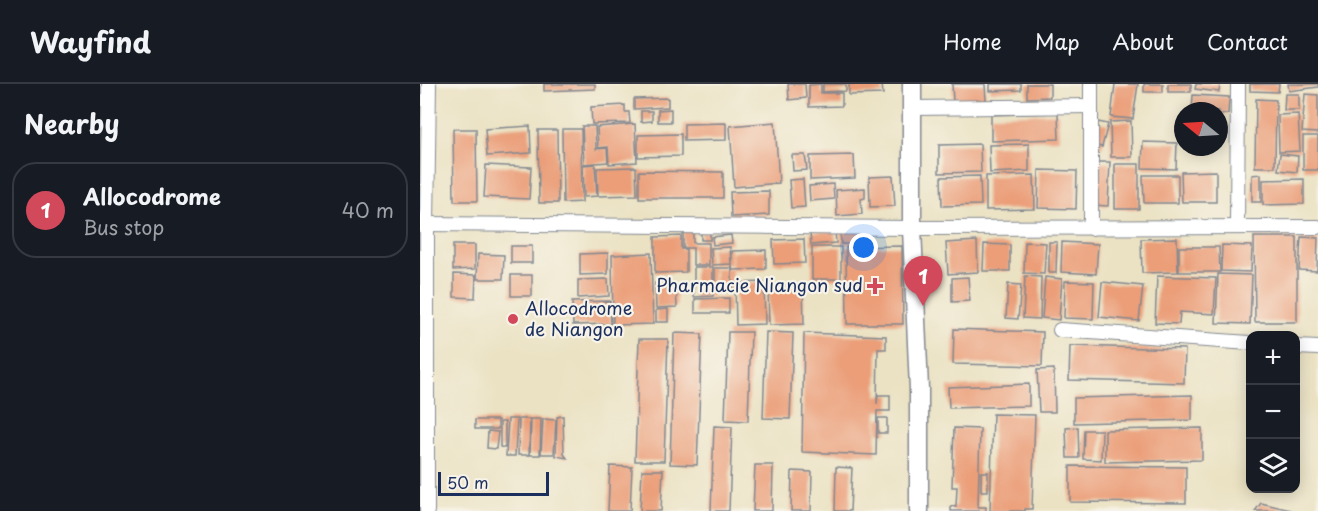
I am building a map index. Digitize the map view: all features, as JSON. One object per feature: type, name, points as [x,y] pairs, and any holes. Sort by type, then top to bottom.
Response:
[{"type":"street","points":[[427,511],[423,224],[429,84]]},
{"type":"street","points":[[912,84],[912,228],[919,389],[919,511]]},
{"type":"street","points":[[1091,84],[1091,228]]},
{"type":"street","points":[[1237,226],[1238,84]]},
{"type":"street","points":[[912,108],[1091,106]]},
{"type":"street","points":[[423,224],[912,228],[1318,227]]},
{"type":"street","points":[[1059,330],[1246,344]]},
{"type":"street","points":[[1300,347],[1318,348]]},
{"type":"building","points":[[544,84],[595,84],[595,89],[544,91]]},
{"type":"building","points":[[788,84],[805,84],[806,98],[789,100]]},
{"type":"building","points":[[821,84],[821,93],[842,93],[842,106],[809,107],[809,85]]},
{"type":"building","points":[[823,84],[846,84],[846,91],[823,92]]},
{"type":"building","points":[[849,84],[882,84],[883,94],[849,95]]},
{"type":"building","points":[[952,84],[985,84],[986,101],[953,102]]},
{"type":"building","points":[[990,84],[1021,84],[1021,90],[990,91]]},
{"type":"building","points":[[1027,84],[1050,84],[1050,97],[1027,98]]},
{"type":"building","points":[[1115,84],[1138,84],[1133,119],[1111,117]]},
{"type":"building","points":[[1144,84],[1163,84],[1163,92],[1144,92]]},
{"type":"building","points":[[1168,84],[1191,84],[1191,92],[1168,92]]},
{"type":"building","points":[[1196,84],[1220,84],[1219,92],[1195,89]]},
{"type":"building","points":[[1250,84],[1279,84],[1278,92],[1250,91]]},
{"type":"building","points":[[1288,84],[1318,84],[1318,87],[1289,91]]},
{"type":"building","points":[[1285,94],[1299,94],[1299,110],[1284,110]]},
{"type":"building","points":[[1305,94],[1318,95],[1318,133],[1302,132]]},
{"type":"building","points":[[1193,95],[1229,97],[1228,114],[1228,102],[1193,102]]},
{"type":"building","points":[[668,98],[668,107],[634,109],[634,99]]},
{"type":"building","points":[[1256,99],[1276,100],[1275,167],[1255,167]]},
{"type":"building","points":[[625,105],[625,112],[629,112],[630,123],[592,124],[591,107]]},
{"type":"building","points":[[671,109],[671,122],[658,122],[658,110]]},
{"type":"building","points":[[641,111],[652,111],[652,121],[641,122]]},
{"type":"building","points":[[1058,113],[1059,139],[991,141],[991,115]]},
{"type":"building","points":[[1298,114],[1300,151],[1279,152],[1278,115]]},
{"type":"building","points":[[1131,121],[1132,157],[1111,157],[1110,122]]},
{"type":"building","points":[[775,122],[779,183],[734,187],[730,126]]},
{"type":"building","points":[[1098,122],[1108,124],[1102,147],[1093,145]]},
{"type":"building","points":[[726,123],[726,140],[684,141],[684,124]]},
{"type":"building","points":[[635,124],[637,162],[609,164],[608,147],[598,148],[597,127]]},
{"type":"building","points":[[530,126],[531,153],[487,156],[485,129]]},
{"type":"building","points":[[582,126],[595,126],[596,149],[607,148],[608,162],[584,164]]},
{"type":"building","points":[[453,129],[476,129],[477,201],[454,201]]},
{"type":"building","points":[[562,129],[581,129],[582,202],[563,203]]},
{"type":"building","points":[[538,130],[557,130],[558,203],[539,203]]},
{"type":"building","points":[[681,134],[681,156],[638,157],[638,135]]},
{"type":"building","points":[[1303,136],[1318,136],[1318,170],[1303,170]]},
{"type":"building","points":[[1143,142],[1174,143],[1176,169],[1142,168]]},
{"type":"building","points":[[980,144],[981,172],[939,173],[939,145]]},
{"type":"building","points":[[1029,144],[1029,171],[990,173],[989,145]]},
{"type":"building","points":[[1280,154],[1298,156],[1297,172],[1278,170]]},
{"type":"building","points":[[792,155],[805,155],[807,170],[793,171]]},
{"type":"building","points":[[854,155],[855,178],[810,180],[810,156]]},
{"type":"building","points":[[1094,162],[1110,162],[1108,206],[1092,205]]},
{"type":"building","points":[[595,164],[597,196],[584,197],[583,165]]},
{"type":"building","points":[[1115,164],[1139,164],[1139,209],[1115,209]]},
{"type":"building","points":[[486,165],[531,167],[529,199],[484,197]]},
{"type":"building","points":[[636,167],[637,195],[598,196],[597,168]]},
{"type":"building","points":[[1039,170],[1077,171],[1076,209],[1038,208]]},
{"type":"building","points":[[639,171],[723,172],[723,198],[639,198]]},
{"type":"building","points":[[1216,171],[1216,202],[1182,202],[1181,172]]},
{"type":"building","points":[[1261,174],[1261,202],[1252,202],[1252,175]]},
{"type":"building","points":[[1034,175],[1035,209],[986,210],[986,176]]},
{"type":"building","points":[[1143,175],[1178,175],[1178,203],[1144,203]]},
{"type":"building","points":[[893,176],[895,206],[870,207],[869,177]]},
{"type":"building","points":[[980,176],[981,205],[942,206],[941,177]]},
{"type":"building","points":[[803,179],[805,207],[791,208],[789,180]]},
{"type":"building","points":[[1304,179],[1304,204],[1263,205],[1263,180]]},
{"type":"building","points":[[833,184],[834,199],[810,201],[809,186]]},
{"type":"building","points":[[865,188],[865,198],[861,199],[862,214],[837,216],[836,190]]},
{"type":"building","points":[[769,191],[769,215],[731,217],[730,192]]},
{"type":"building","points":[[683,231],[693,231],[693,243],[709,243],[709,265],[693,265],[693,248],[683,248]]},
{"type":"building","points":[[835,231],[836,243],[811,245],[810,232]]},
{"type":"building","points":[[840,231],[866,231],[866,244],[841,244]]},
{"type":"building","points":[[701,232],[710,232],[710,240],[701,240]]},
{"type":"building","points":[[731,235],[732,243],[713,245],[712,237]]},
{"type":"building","points":[[681,236],[681,249],[686,249],[686,272],[655,273],[655,237]]},
{"type":"building","points":[[1254,237],[1297,237],[1297,322],[1255,322]]},
{"type":"building","points":[[1301,237],[1318,238],[1317,271],[1299,270]]},
{"type":"building","points":[[1177,238],[1178,272],[1142,273],[1141,239]]},
{"type":"building","points":[[804,239],[805,263],[774,264],[773,240]]},
{"type":"building","points":[[977,241],[978,272],[948,274],[946,243]]},
{"type":"building","points":[[1025,242],[1046,243],[1044,274],[1024,273]]},
{"type":"building","points":[[1049,242],[1057,242],[1056,273],[1049,273]]},
{"type":"building","points":[[1062,242],[1098,244],[1096,274],[1061,272]]},
{"type":"building","points":[[984,244],[1010,245],[1010,271],[983,271]]},
{"type":"building","points":[[453,245],[475,245],[475,269],[453,270]]},
{"type":"building","points":[[1222,245],[1252,246],[1251,272],[1221,271]]},
{"type":"building","points":[[511,246],[532,246],[532,263],[511,263]]},
{"type":"building","points":[[902,246],[903,324],[847,324],[846,247]]},
{"type":"building","points":[[730,247],[731,264],[712,265],[711,248]]},
{"type":"building","points":[[812,247],[841,247],[841,279],[812,279]]},
{"type":"building","points":[[1179,247],[1219,247],[1220,272],[1179,272]]},
{"type":"building","points":[[766,250],[766,269],[732,270],[732,251]]},
{"type":"building","points":[[608,253],[608,274],[580,275],[580,254]]},
{"type":"building","points":[[651,253],[653,324],[613,325],[612,255]]},
{"type":"building","points":[[478,254],[504,255],[503,279],[477,279]]},
{"type":"building","points":[[694,267],[713,267],[713,296],[694,297]]},
{"type":"building","points":[[715,268],[732,268],[732,292],[715,292]]},
{"type":"building","points":[[454,274],[476,275],[475,298],[454,297]]},
{"type":"building","points":[[1218,274],[1252,275],[1250,324],[1216,323]]},
{"type":"building","points":[[511,275],[532,275],[532,296],[511,296]]},
{"type":"building","points":[[1025,276],[1041,277],[1040,319],[1023,318]]},
{"type":"building","points":[[1157,276],[1216,278],[1214,314],[1180,312],[1179,324],[1155,323]]},
{"type":"building","points":[[968,277],[970,301],[952,302],[952,278]]},
{"type":"building","points":[[1045,277],[1062,279],[1059,320],[1042,318]]},
{"type":"building","points":[[608,279],[609,296],[578,298],[578,280]]},
{"type":"building","points":[[1065,281],[1094,282],[1093,319],[1064,318]]},
{"type":"building","points":[[664,282],[664,288],[676,287],[677,307],[656,308],[655,283]]},
{"type":"building","points":[[764,282],[765,324],[736,325],[735,283]]},
{"type":"building","points":[[1102,282],[1143,286],[1139,321],[1099,317]]},
{"type":"building","points":[[1008,284],[1021,285],[1018,319],[1006,318]]},
{"type":"building","points":[[803,285],[804,324],[769,325],[768,286]]},
{"type":"building","points":[[729,298],[729,313],[695,313],[695,299]]},
{"type":"building","points":[[610,301],[611,324],[573,325],[572,302]]},
{"type":"building","points":[[668,309],[668,322],[656,322],[656,310]]},
{"type":"building","points":[[954,329],[1043,332],[1042,366],[953,364]]},
{"type":"building","points":[[728,332],[751,332],[748,421],[725,420]]},
{"type":"building","points":[[766,332],[793,333],[790,419],[763,418]]},
{"type":"building","points":[[674,333],[702,334],[697,465],[670,464]]},
{"type":"building","points":[[804,333],[886,336],[886,349],[878,349],[877,404],[878,395],[890,395],[890,411],[877,411],[876,455],[802,452]]},
{"type":"building","points":[[639,339],[668,339],[664,461],[635,461]]},
{"type":"building","points":[[1070,346],[1185,349],[1184,383],[1069,380]]},
{"type":"building","points":[[1054,369],[1055,412],[1039,412],[1037,370]]},
{"type":"building","points":[[1029,384],[1029,406],[949,408],[948,387]]},
{"type":"building","points":[[1192,395],[1192,420],[1074,423],[1074,398]]},
{"type":"building","points":[[993,414],[1035,415],[1032,509],[990,511]]},
{"type":"building","points":[[563,416],[564,454],[567,458],[556,456],[557,417]]},
{"type":"building","points":[[878,418],[887,418],[887,433],[878,433]]},
{"type":"building","points":[[508,419],[517,419],[515,456],[506,456]]},
{"type":"building","points":[[519,419],[530,419],[529,455],[518,455]]},
{"type":"building","points":[[531,419],[541,419],[540,455],[530,455]]},
{"type":"building","points":[[543,419],[556,420],[554,454],[541,454]]},
{"type":"building","points":[[475,420],[498,420],[498,429],[475,429]]},
{"type":"building","points":[[500,422],[505,422],[505,448],[500,447]]},
{"type":"building","points":[[714,426],[732,427],[729,511],[711,511]]},
{"type":"building","points":[[1078,427],[1079,458],[1067,458],[1066,428]]},
{"type":"building","points":[[954,428],[980,429],[978,507],[986,507],[986,511],[951,511],[951,506],[956,507],[957,487],[952,487]]},
{"type":"building","points":[[1202,428],[1202,460],[1105,462],[1105,430]]},
{"type":"building","points":[[1084,430],[1102,430],[1101,460],[1083,459]]},
{"type":"building","points":[[488,431],[498,432],[496,449],[487,448]]},
{"type":"building","points":[[755,465],[773,465],[772,511],[753,511]]},
{"type":"building","points":[[610,466],[632,467],[630,511],[608,511]]},
{"type":"building","points":[[1070,466],[1186,467],[1186,503],[1070,502]]},
{"type":"building","points":[[836,467],[852,468],[850,511],[835,511]]},
{"type":"building","points":[[642,470],[663,470],[661,511],[640,511]]},
{"type":"building","points":[[792,471],[812,472],[811,511],[791,511]]},
{"type":"building","points":[[981,472],[988,472],[988,491],[981,491]]},
{"type":"building","points":[[1261,503],[1291,510],[1291,511],[1255,511]]},
{"type":"place","name":"Pharmacie Niangon sud","points":[[875,286]]},
{"type":"place","name":"Allocodrome","points":[[923,306]]},
{"type":"place","name":"Allocodrome de Niangon","points":[[513,319]]}]
